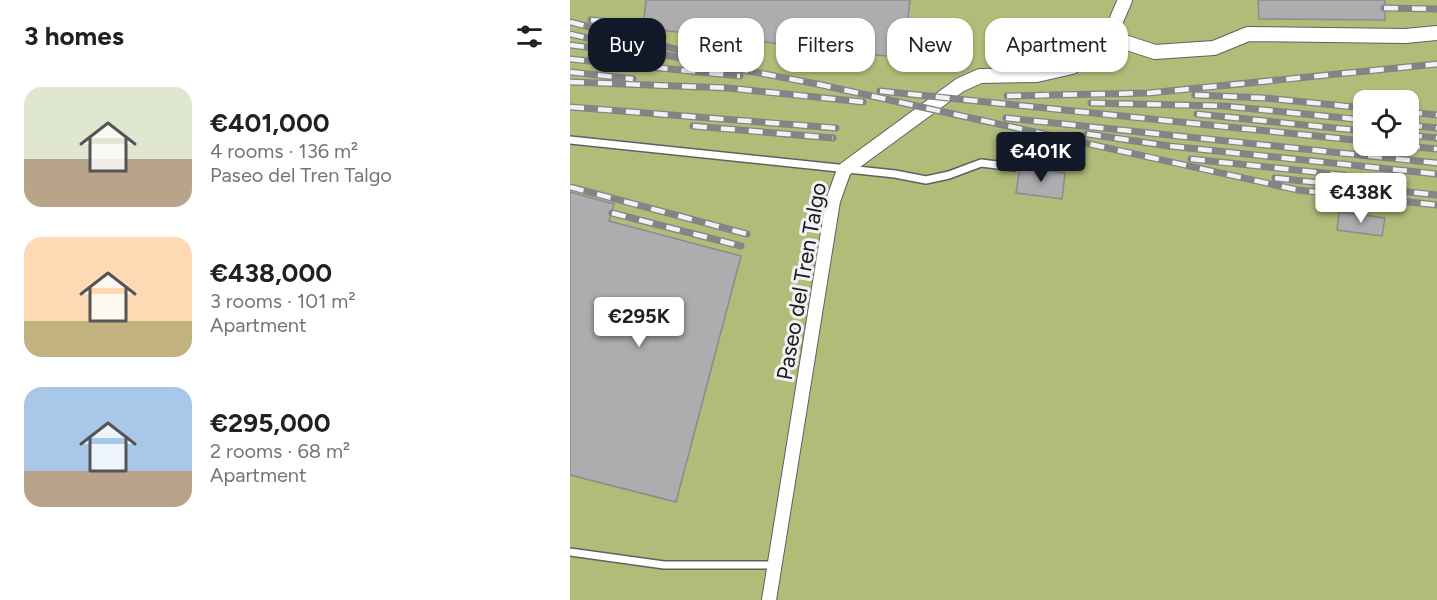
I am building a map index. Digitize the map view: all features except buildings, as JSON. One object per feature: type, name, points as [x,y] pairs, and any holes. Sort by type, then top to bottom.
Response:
[{"type":"street","name":"Paseo del Tren Talgo","points":[[1117,18],[1125,0]]},
{"type":"street","points":[[1128,43],[1155,52],[1214,48],[1248,34],[1405,36],[1437,33]]},
{"type":"street","name":"Paseo del Tren Talgo","points":[[769,600],[833,201],[844,170],[960,85],[980,76],[1037,75],[1050,72]]},
{"type":"lane","points":[[570,140],[895,174],[926,180],[950,175],[981,163],[1014,167]]},
{"type":"lane","points":[[570,552],[664,565],[775,566]]},
{"type":"green space","points":[[570,0],[1437,0],[1437,600],[570,600]]},
{"type":"railway","points":[[1384,8],[1437,9]]},
{"type":"railway","points":[[570,22],[678,50]]},
{"type":"railway","points":[[570,34],[639,50],[817,84],[1298,190],[1437,205]]},
{"type":"railway","points":[[570,45],[588,47]]},
{"type":"railway","points":[[570,59],[740,76]]},
{"type":"railway","points":[[1007,96],[1149,93],[1437,64]]},
{"type":"railway","points":[[570,72],[633,79]]},
{"type":"railway","points":[[570,82],[728,88],[863,102]]},
{"type":"railway","points":[[880,91],[1353,140]]},
{"type":"railway","points":[[1195,95],[1265,98],[1353,107]]},
{"type":"railway","points":[[1091,103],[1224,106],[1353,119]]},
{"type":"railway","points":[[570,107],[836,128]]},
{"type":"railway","points":[[1419,113],[1437,115]]},
{"type":"railway","points":[[1197,114],[1353,130]]},
{"type":"railway","points":[[1006,118],[1437,163]]},
{"type":"railway","points":[[693,126],[833,138]]},
{"type":"railway","points":[[1419,126],[1437,128]]},
{"type":"railway","points":[[1087,134],[1169,146],[1437,174]]},
{"type":"railway","points":[[1419,136],[1437,138]]},
{"type":"railway","points":[[1419,147],[1437,149]]},
{"type":"railway","points":[[1191,159],[1343,175]]},
{"type":"railway","points":[[1275,178],[1437,195]]},
{"type":"railway","points":[[570,187],[747,234]]},
{"type":"railway","points":[[612,213],[741,246]]}]
